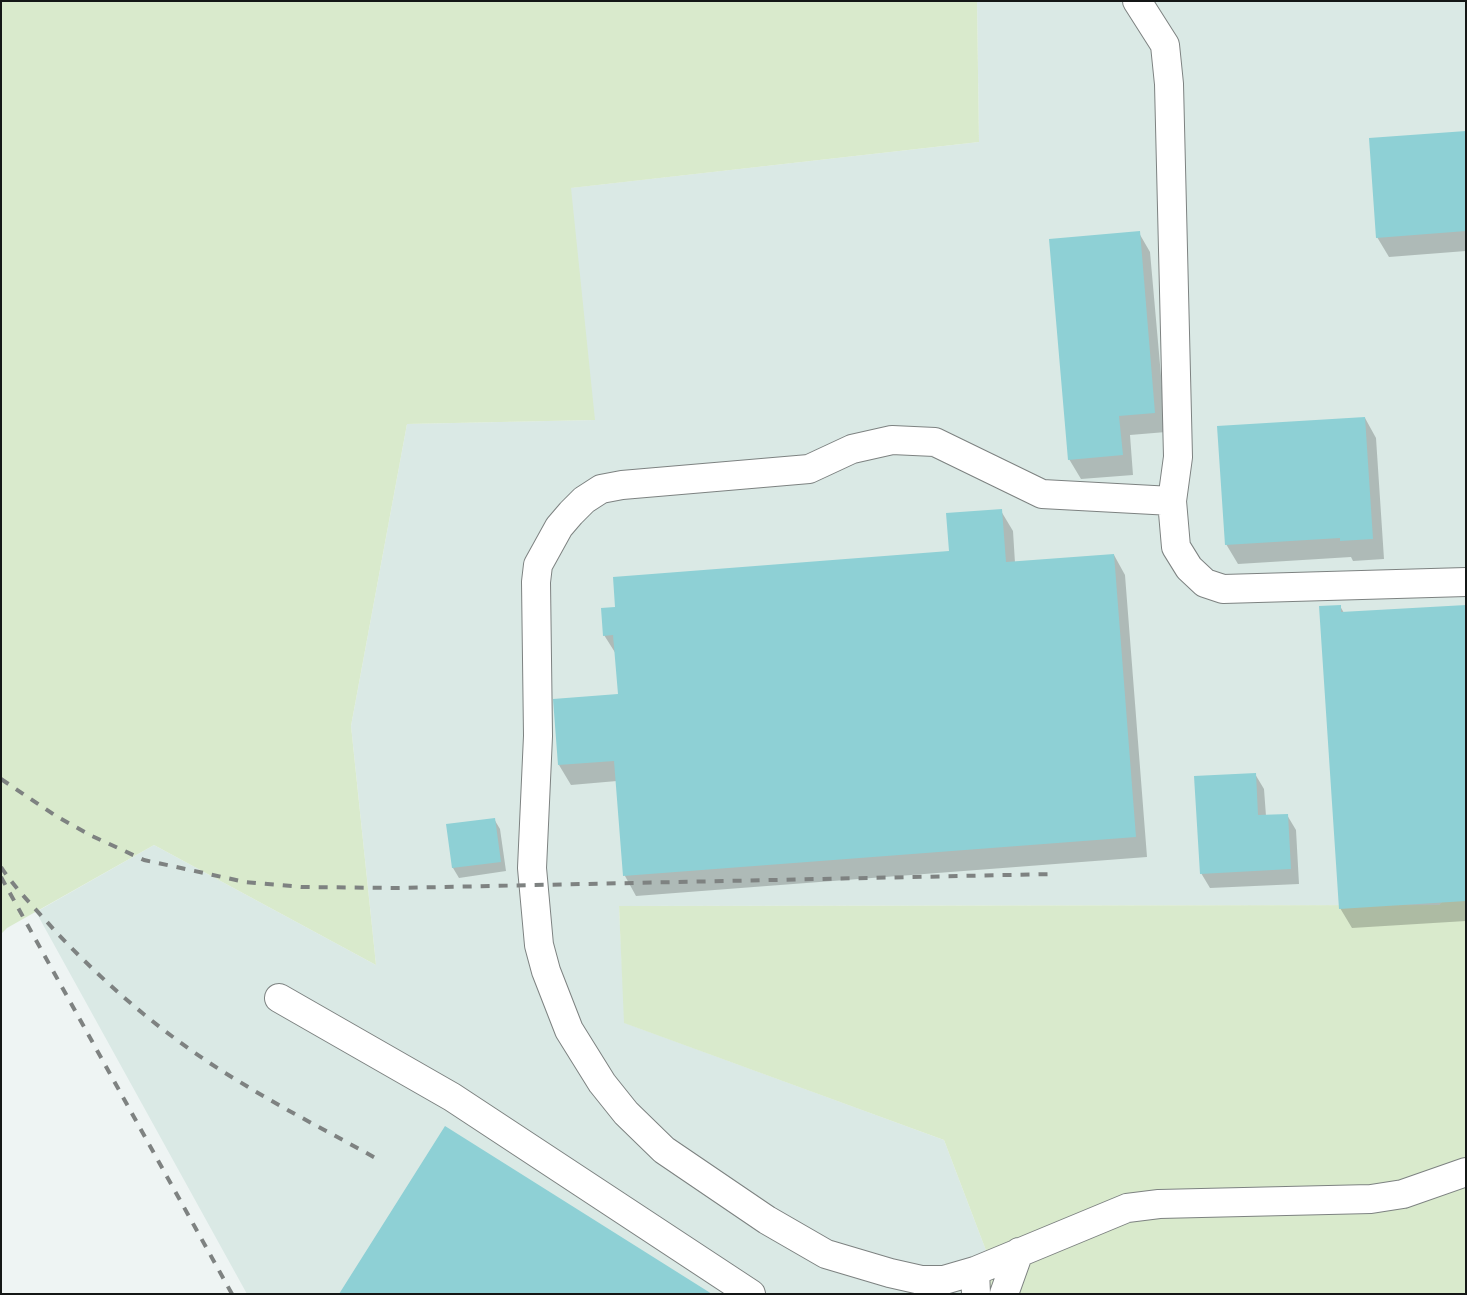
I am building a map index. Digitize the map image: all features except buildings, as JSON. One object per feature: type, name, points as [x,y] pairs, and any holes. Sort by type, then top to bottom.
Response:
[{"type":"lane","points":[[1137,1],[1165,45],[1169,84],[1178,457],[1172,501],[1176,547],[1189,568],[1205,583],[1223,589],[1466,582]]},
{"type":"lane","points":[[1172,501],[1042,494],[935,442],[892,440],[852,449],[809,469],[622,485],[601,489],[584,500],[559,527],[538,565],[536,582],[538,736],[532,868],[539,945],[546,971],[569,1030],[602,1083],[626,1113],[664,1150],[712,1184],[767,1220],[826,1254],[944,1287],[976,1282],[1019,1252],[1127,1208],[1159,1204],[1371,1199],[1403,1194],[1466,1172]]},
{"type":"lane","points":[[279,998],[452,1097],[751,1294]]},
{"type":"lane","points":[[1004,1294],[1019,1252]]},
{"type":"shaded area","points":[[977,1],[1466,1],[1466,875],[1439,905],[619,906],[625,1023],[944,1140],[990,1261],[981,1294],[247,1294],[36,912],[154,845],[376,965],[351,726],[407,424],[594,420],[570,188],[979,142]]},
{"type":"green space","points":[[1,1],[977,1],[979,142],[571,188],[595,420],[407,424],[351,726],[376,965],[154,845],[7,928],[1,934]]},
{"type":"green space","points":[[1466,875],[1466,1294],[981,1294],[990,1261],[944,1140],[624,1023],[619,906],[1439,905]]},
{"type":"railway","points":[[1,779],[56,816],[92,836],[144,860],[245,882],[302,887],[396,888],[1054,874]]},
{"type":"railway","points":[[1,867],[13,884],[55,931],[97,973],[142,1013],[214,1066],[379,1160]]},
{"type":"railway","points":[[1,877],[232,1294]]}]
